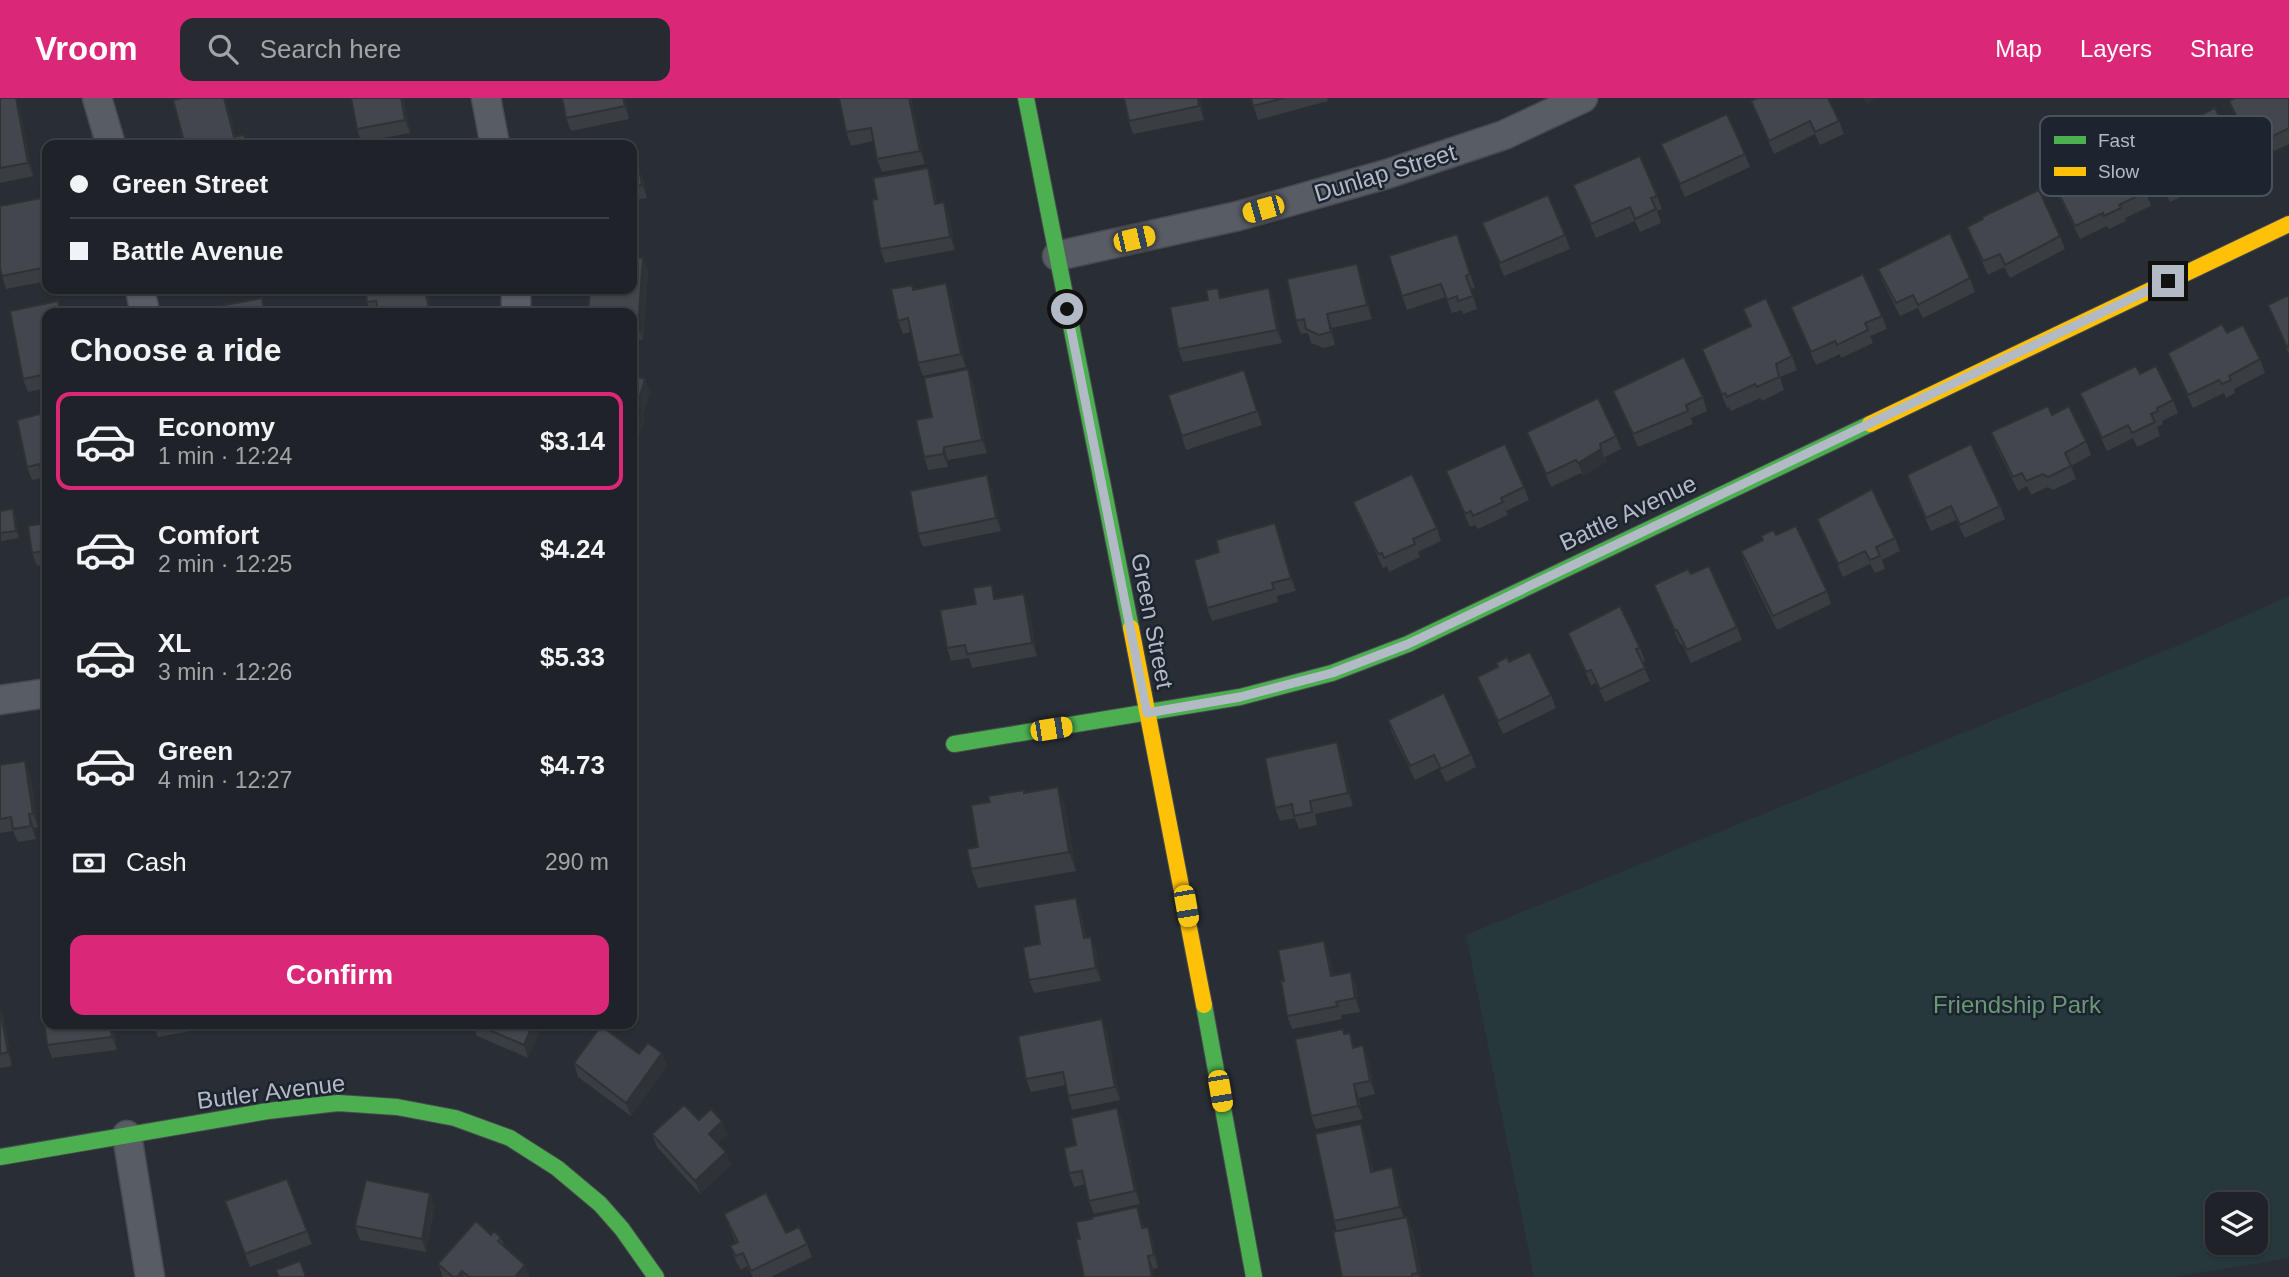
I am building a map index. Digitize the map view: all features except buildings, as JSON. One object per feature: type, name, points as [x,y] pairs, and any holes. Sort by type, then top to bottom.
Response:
[{"type":"street","points":[[97,98],[110,140]]},
{"type":"street","points":[[486,98],[494,140]]},
{"type":"street","name":"Green Street","points":[[1026,98],[1174,840],[1255,1277]]},
{"type":"street","name":"Dunlap Street","points":[[1057,256],[1238,216],[1387,174],[1504,135],[1583,98]]},
{"type":"street","name":"Battle Avenue","points":[[954,744],[1240,697],[1332,673],[1418,640],[1475,614],[1540,579],[2289,224]]},
{"type":"street","points":[[0,700],[42,693]]},
{"type":"street","name":"Butler Avenue","points":[[0,1157],[268,1111],[338,1103],[397,1107],[455,1118],[510,1138],[557,1168],[600,1204],[622,1229],[656,1277]]},
{"type":"street","points":[[127,1135],[150,1277]]},
{"type":"green space","name":"Friendship Park","points":[[2289,596],[2289,1258],[2172,1277],[1534,1277],[1466,935],[2184,643]]},
{"type":"traffic: fast","points":[[1026,98],[1131,628]]},
{"type":"traffic: fast","points":[[954,744],[1240,697],[1332,673],[1408,644],[1870,424]]},
{"type":"traffic: fast","points":[[1204,1005],[1254,1277]]},
{"type":"traffic: fast","points":[[0,1157],[268,1111],[338,1103],[397,1107],[455,1118],[510,1138],[557,1168],[600,1204],[622,1229],[656,1277]]},
{"type":"traffic: slow","points":[[1870,424],[2289,224]]},
{"type":"traffic: slow","points":[[1131,628],[1204,1005]]},
{"type":"route","points":[[1067,309],[1147,713],[1240,697],[1332,673],[1408,644],[2168,281]]}]
